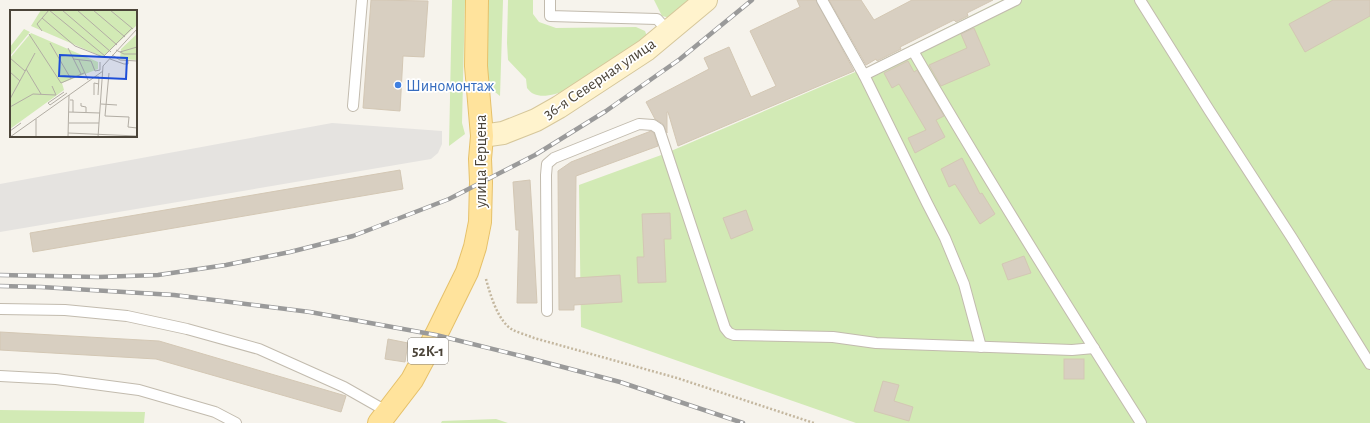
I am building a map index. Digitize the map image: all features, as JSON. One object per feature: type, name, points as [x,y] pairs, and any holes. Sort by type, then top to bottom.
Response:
[{"type":"main road","name":"улица Герцена","points":[[469,266],[475,247],[480,222],[480,159],[482,136],[476,66],[477,0]]},
{"type":"main road","name":"36-я Северная улица","points":[[482,136],[503,133],[547,114],[640,54],[706,0]]},
{"type":"main road","name":"52К-1","points":[[383,418],[412,380],[436,335],[469,266]]},
{"type":"lane","points":[[353,106],[362,0]]},
{"type":"lane","points":[[550,0],[550,16],[657,19],[668,31]]},
{"type":"lane","points":[[822,0],[864,75],[945,238],[964,284],[981,347]]},
{"type":"lane","points":[[864,75],[1016,0]]},
{"type":"lane","points":[[1140,0],[1292,238],[1370,364]]},
{"type":"lane","points":[[914,51],[957,127],[1142,423]]},
{"type":"lane","points":[[547,311],[547,164],[554,158],[639,124],[653,125],[659,130],[725,328],[729,333],[734,335],[833,337],[876,343],[1072,350],[1094,348]]},
{"type":"lane","points":[[0,309],[65,310],[127,316],[187,329],[259,349],[344,387],[383,418]]},
{"type":"lane","points":[[0,376],[56,379],[139,390],[215,412],[236,423]]},
{"type":"path","points":[[469,266],[485,274],[490,296],[503,321],[512,330],[534,338],[677,378],[814,423]]},
{"type":"green space","points":[[452,0],[465,0],[462,123],[465,134],[449,146]]},
{"type":"green space","points":[[486,0],[503,0],[500,96],[490,88],[484,75]]},
{"type":"green space","points":[[508,0],[533,0],[533,14],[539,22],[556,28],[636,27],[645,31],[648,39],[609,66],[576,86],[560,93],[545,96],[534,94],[527,88],[526,79],[508,60]]},
{"type":"green space","points":[[654,0],[692,0],[670,18],[662,16]]},
{"type":"green space","points":[[1002,0],[1370,0],[1370,423],[856,423],[581,327],[579,185],[664,154],[867,67]]},
{"type":"green space","points":[[0,410],[145,412],[144,423],[0,423]]},
{"type":"green space","points":[[496,419],[508,423],[441,423],[442,421]]},
{"type":"shaded area","points":[[332,123],[442,131],[442,144],[438,153],[431,159],[0,232],[0,184]]},
{"type":"building","points":[[371,0],[428,1],[424,57],[403,56],[400,111],[363,108]]},
{"type":"building","points":[[797,0],[816,0],[854,71],[678,146],[668,112],[667,133],[663,124],[655,119],[646,102],[709,69],[704,58],[729,47],[751,97],[776,86],[750,31],[800,7]]},
{"type":"building","points":[[829,0],[861,0],[874,20],[912,0],[993,0],[967,13],[968,16],[956,22],[954,20],[900,47],[901,49],[877,61],[876,59],[866,65]]},
{"type":"building","points":[[1333,0],[1370,0],[1370,16],[1305,52],[1289,24]]},
{"type":"building","points":[[974,28],[990,65],[941,86],[929,65],[967,48],[961,34]]},
{"type":"building","points":[[908,61],[914,72],[917,70],[944,116],[936,120],[945,137],[915,153],[908,138],[926,130],[899,84],[892,88],[884,73]]},
{"type":"building","points":[[651,131],[654,133],[658,146],[576,176],[575,278],[620,275],[622,302],[574,305],[574,310],[559,310],[558,171],[571,162]]},
{"type":"building","points":[[962,158],[980,194],[982,193],[995,214],[980,224],[955,184],[949,187],[941,169]]},
{"type":"building","points":[[400,170],[403,189],[33,252],[30,233]]},
{"type":"building","points":[[530,180],[537,303],[517,303],[519,230],[516,230],[513,182]]},
{"type":"building","points":[[746,210],[753,230],[731,239],[723,218]]},
{"type":"building","points":[[670,213],[671,239],[664,239],[666,282],[638,283],[637,257],[644,257],[642,214]]},
{"type":"building","points":[[1024,256],[1031,273],[1008,280],[1002,264]]},
{"type":"building","points":[[0,332],[159,341],[346,396],[341,412],[156,359],[0,350]]},
{"type":"building","points":[[388,339],[408,343],[405,362],[385,359]]},
{"type":"building","points":[[1064,359],[1084,359],[1084,379],[1064,379]]},
{"type":"building","points":[[883,381],[899,385],[894,401],[913,407],[909,421],[874,411]]},
{"type":"railway","points":[[0,275],[98,277],[158,275],[226,265],[290,252],[353,236],[449,199],[535,155],[606,111],[680,59],[752,0]]},
{"type":"railway","points":[[0,286],[174,295],[310,312],[436,335],[620,382],[743,423]]},
{"type":"place","name":"Шиномонтаж","points":[[398,85]]}]
